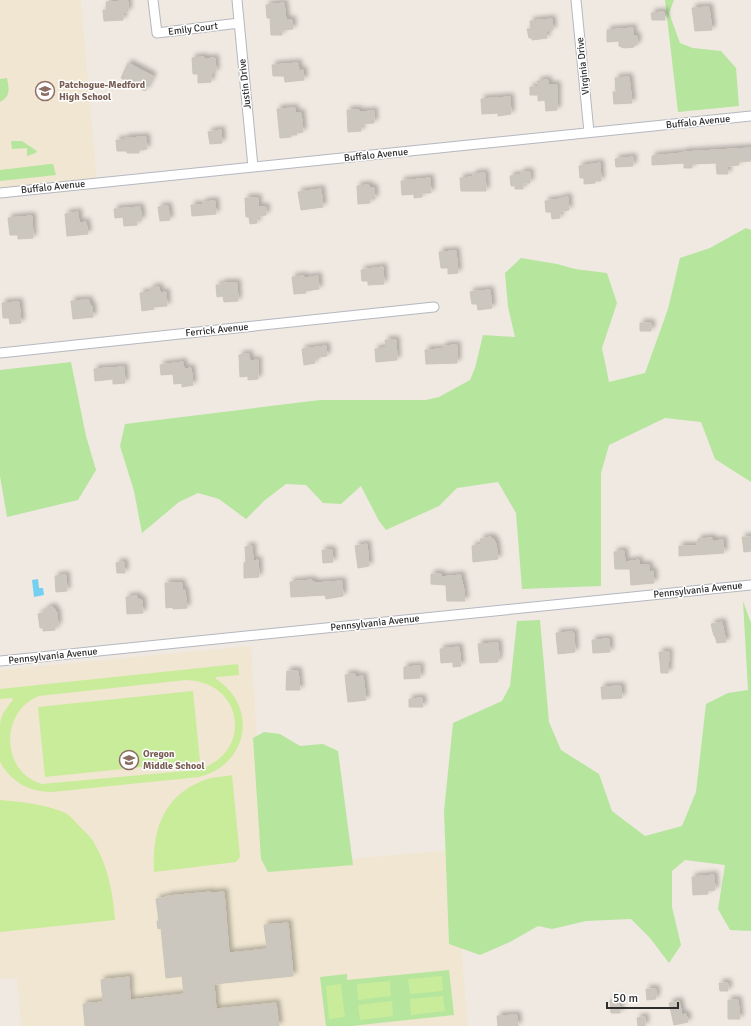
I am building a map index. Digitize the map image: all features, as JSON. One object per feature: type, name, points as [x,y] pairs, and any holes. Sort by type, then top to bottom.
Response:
[{"type":"street","name":"Emily Court","points":[[153,0],[157,33],[239,23]]},
{"type":"street","name":"Justin Drive","points":[[237,0],[253,167]]},
{"type":"street","name":"Virginia Drive","points":[[576,0],[589,132]]},
{"type":"street","name":"Buffalo Avenue","points":[[0,193],[751,116]]},
{"type":"street","name":"Ferrick Avenue","points":[[0,353],[434,307]]},
{"type":"street","name":"Pennsylvania Avenue","points":[[0,661],[751,585]]},
{"type":"shaded area","name":"Patchogue-Medford High School","points":[[0,0],[81,0],[97,183],[0,193]]},
{"type":"shaded area","name":"Oregon Middle School","points":[[251,646],[265,866],[453,850],[468,1026],[21,1026],[17,978],[0,979],[0,670]]},
{"type":"green space","points":[[665,0],[674,0],[669,13],[680,43],[693,48],[721,51],[736,68],[739,106],[678,112]]},
{"type":"green space","points":[[7,78],[9,89],[8,95],[0,102],[0,79]]},
{"type":"green space","points":[[11,141],[22,141],[37,151],[36,153],[27,156],[27,148],[12,149]]},
{"type":"green space","points":[[53,164],[56,175],[0,181],[0,170]]},
{"type":"green space","points":[[746,228],[751,230],[751,482],[715,459],[701,422],[665,418],[609,445],[601,473],[601,586],[522,589],[516,513],[498,482],[457,488],[439,506],[386,530],[379,521],[361,486],[341,504],[323,503],[306,485],[286,484],[265,500],[246,519],[219,499],[198,493],[179,502],[142,533],[134,491],[120,446],[125,424],[320,400],[426,400],[439,397],[470,380],[475,368],[483,335],[515,337],[508,307],[505,273],[521,258],[557,264],[575,269],[607,273],[617,303],[602,348],[609,382],[645,373],[668,309],[680,258],[710,248]]},
{"type":"green space","points":[[71,362],[86,436],[96,470],[78,500],[7,517],[0,476],[0,370]]},
{"type":"green space","points":[[743,601],[751,623],[751,931],[730,930],[718,909],[725,865],[685,860],[672,871],[672,907],[681,945],[669,963],[650,938],[631,919],[586,921],[552,929],[538,926],[510,942],[480,955],[449,944],[444,811],[453,723],[502,701],[510,686],[517,621],[540,620],[549,722],[561,750],[599,774],[612,811],[645,836],[682,826],[696,792],[706,704],[728,693],[748,690]]},
{"type":"green space","points":[[238,664],[239,675],[216,677],[216,679],[230,691],[238,704],[242,719],[242,734],[237,748],[228,761],[216,770],[199,777],[52,792],[39,791],[16,781],[6,771],[0,762],[1,721],[5,710],[13,700],[12,698],[0,699],[0,689]],"holes":[[[186,680],[206,684],[221,693],[231,706],[235,720],[234,736],[227,750],[214,762],[196,770],[42,784],[28,777],[18,767],[12,755],[10,741],[12,727],[17,714],[26,704],[39,696]]]},
{"type":"green space","points":[[193,691],[200,761],[45,777],[38,707]]},
{"type":"green space","points":[[264,732],[280,734],[300,746],[323,744],[338,751],[353,865],[268,872],[261,859],[253,738]]},
{"type":"green space","points":[[232,775],[240,857],[236,862],[154,872],[155,843],[158,830],[162,818],[177,796],[188,788],[202,781]]},
{"type":"green space","points":[[0,800],[56,809],[70,816],[89,835],[98,850],[106,869],[113,900],[115,920],[0,932]]},
{"type":"green space","points":[[449,970],[454,1015],[351,1026],[326,1026],[320,977],[347,974],[347,980]]},
{"type":"green space","points":[[442,976],[443,991],[410,994],[408,979]]},
{"type":"green space","points":[[390,981],[391,996],[358,1000],[357,984]]},
{"type":"green space","points":[[341,984],[345,1017],[329,1019],[326,986]]},
{"type":"green space","points":[[443,996],[445,1011],[411,1015],[410,999]]},
{"type":"green space","points":[[392,1001],[393,1016],[360,1020],[358,1005]]},
{"type":"water","points":[[38,579],[39,588],[43,588],[44,595],[34,597],[32,580]]},
{"type":"building","points":[[128,1],[128,12],[123,12],[123,20],[104,21],[103,10],[107,10],[106,2]]},
{"type":"building","points":[[284,3],[286,20],[292,20],[293,29],[282,30],[282,35],[271,35],[270,18],[267,18],[266,5]]},
{"type":"building","points":[[709,7],[712,30],[695,31],[692,8]]},
{"type":"building","points":[[664,12],[665,20],[652,20],[651,13]]},
{"type":"building","points":[[552,19],[553,30],[546,31],[547,38],[532,40],[532,38],[529,38],[527,29],[531,29],[530,21]]},
{"type":"building","points":[[633,28],[633,36],[637,36],[637,45],[634,45],[634,47],[624,48],[619,46],[619,41],[607,42],[607,30]]},
{"type":"building","points":[[204,57],[204,59],[215,58],[216,72],[211,73],[211,82],[198,83],[198,74],[193,74],[192,58]]},
{"type":"building","points":[[128,63],[153,76],[145,91],[121,78]]},
{"type":"building","points":[[298,63],[299,71],[303,70],[304,80],[285,82],[284,76],[273,76],[272,65]]},
{"type":"building","points":[[629,77],[632,103],[614,104],[613,92],[616,92],[615,78]]},
{"type":"building","points":[[548,80],[548,85],[557,85],[557,110],[546,111],[545,100],[538,101],[538,95],[530,95],[530,87],[538,87],[537,81]]},
{"type":"building","points":[[510,97],[511,114],[498,116],[498,113],[482,114],[481,99]]},
{"type":"building","points":[[295,108],[295,113],[301,113],[303,132],[296,133],[297,135],[291,135],[291,137],[280,138],[277,109]]},
{"type":"building","points":[[347,110],[359,110],[359,112],[374,111],[374,123],[361,124],[361,131],[348,132]]},
{"type":"building","points":[[221,130],[222,143],[210,144],[208,132]]},
{"type":"building","points":[[146,137],[147,149],[139,150],[139,153],[117,151],[116,140]]},
{"type":"building","points":[[751,148],[751,161],[738,162],[739,165],[727,166],[728,174],[717,174],[716,163],[692,164],[692,168],[684,168],[684,163],[652,165],[652,156],[683,152]]},
{"type":"building","points":[[633,157],[633,166],[616,167],[615,159]]},
{"type":"building","points":[[600,163],[601,181],[584,184],[584,178],[580,178],[579,166]]},
{"type":"building","points":[[521,172],[530,172],[530,183],[523,183],[523,189],[515,189],[515,186],[511,186],[510,176],[521,175]]},
{"type":"building","points":[[485,173],[486,191],[461,191],[460,178],[473,177],[473,174]]},
{"type":"building","points":[[430,178],[431,193],[422,193],[422,197],[414,198],[414,194],[402,195],[401,181]]},
{"type":"building","points":[[369,185],[369,188],[374,188],[375,199],[370,199],[370,203],[358,204],[357,186]]},
{"type":"building","points":[[321,189],[323,207],[301,210],[298,192]]},
{"type":"building","points":[[568,197],[569,210],[560,211],[560,218],[552,219],[551,212],[546,212],[545,201]]},
{"type":"building","points":[[245,198],[258,198],[258,207],[266,207],[266,215],[257,216],[257,223],[250,224],[249,217],[246,217]]},
{"type":"building","points":[[215,201],[216,214],[192,216],[191,205],[203,205],[203,202]]},
{"type":"building","points":[[168,206],[170,220],[160,221],[158,207]]},
{"type":"building","points":[[140,207],[142,220],[136,221],[137,225],[124,226],[123,217],[115,218],[114,209]]},
{"type":"building","points":[[78,212],[79,223],[86,222],[88,234],[67,236],[65,214]]},
{"type":"building","points":[[32,216],[33,238],[18,239],[18,235],[10,235],[8,218]]},
{"type":"building","points":[[456,251],[458,273],[448,274],[448,268],[441,268],[439,252]]},
{"type":"building","points":[[383,267],[384,284],[368,285],[368,281],[362,281],[361,270]]},
{"type":"building","points":[[304,276],[305,278],[318,276],[319,289],[305,291],[306,293],[294,294],[292,277]]},
{"type":"building","points":[[222,283],[237,283],[238,301],[224,302],[223,296],[217,297],[216,285],[222,285]]},
{"type":"building","points":[[159,287],[160,293],[166,292],[167,306],[153,307],[154,309],[142,311],[140,293],[151,292],[150,288]]},
{"type":"building","points":[[490,290],[492,308],[478,310],[477,304],[472,304],[470,292]]},
{"type":"building","points":[[89,300],[90,306],[92,306],[93,317],[73,319],[71,301]]},
{"type":"building","points":[[19,302],[21,323],[10,324],[9,318],[3,318],[2,303]]},
{"type":"building","points":[[640,323],[651,323],[651,331],[640,331]]},
{"type":"building","points":[[385,340],[396,340],[397,360],[376,362],[375,349],[386,348]]},
{"type":"building","points":[[457,345],[457,363],[426,364],[425,350],[443,349],[443,346]]},
{"type":"building","points":[[326,346],[327,356],[314,358],[315,363],[304,365],[302,349]]},
{"type":"building","points":[[249,354],[250,361],[258,360],[258,379],[248,380],[248,376],[240,377],[239,355]]},
{"type":"building","points":[[183,362],[184,369],[191,368],[193,385],[182,387],[182,383],[174,384],[173,374],[161,375],[160,365]]},
{"type":"building","points":[[124,367],[125,383],[113,384],[113,379],[95,381],[94,369]]},
{"type":"building","points":[[491,537],[491,539],[494,539],[496,543],[498,559],[473,562],[472,546],[481,545],[480,539]]},
{"type":"building","points":[[742,537],[751,537],[751,551],[744,552]]},
{"type":"building","points":[[712,538],[713,541],[723,540],[724,553],[679,556],[679,546],[697,546],[698,539]]},
{"type":"building","points":[[367,544],[369,566],[358,568],[355,546]]},
{"type":"building","points":[[252,546],[253,561],[258,560],[259,577],[244,578],[244,563],[246,561],[245,547]]},
{"type":"building","points":[[322,550],[332,550],[333,562],[323,563]]},
{"type":"building","points":[[624,551],[625,562],[639,560],[639,565],[649,565],[649,572],[653,571],[654,583],[631,585],[630,569],[615,569],[614,552]]},
{"type":"building","points":[[124,562],[125,573],[117,573],[116,563]]},
{"type":"building","points":[[431,574],[441,574],[441,577],[461,575],[465,601],[447,601],[446,585],[431,584]]},
{"type":"building","points":[[66,575],[67,591],[56,592],[55,576]]},
{"type":"building","points":[[312,580],[312,582],[315,583],[342,581],[343,596],[326,599],[325,595],[291,597],[290,582]]},
{"type":"building","points":[[165,583],[182,583],[182,590],[185,590],[187,608],[166,608]]},
{"type":"building","points":[[137,596],[138,599],[142,600],[143,613],[127,614],[126,597]]},
{"type":"building","points":[[53,607],[57,613],[58,626],[55,626],[55,630],[43,631],[43,628],[40,628],[38,614],[44,613],[44,610],[47,608]]},
{"type":"building","points":[[722,622],[726,642],[717,643],[711,624]]},
{"type":"building","points":[[573,632],[575,652],[558,654],[556,633]]},
{"type":"building","points":[[609,639],[610,652],[593,653],[592,640]]},
{"type":"building","points":[[498,643],[498,662],[480,663],[478,644]]},
{"type":"building","points":[[459,647],[461,666],[453,667],[453,662],[441,663],[440,649]]},
{"type":"building","points":[[659,652],[669,652],[668,673],[661,673]]},
{"type":"building","points":[[420,666],[420,678],[404,679],[404,667]]},
{"type":"building","points":[[287,671],[298,671],[300,690],[286,690]]},
{"type":"building","points":[[355,674],[355,677],[363,676],[366,700],[348,702],[345,675]]},
{"type":"building","points":[[621,686],[622,698],[602,699],[601,687]]},
{"type":"building","points":[[422,698],[423,707],[409,707],[409,699]]},
{"type":"building","points":[[714,875],[715,890],[707,891],[708,894],[693,895],[692,877]]},
{"type":"building","points":[[224,892],[229,953],[267,949],[264,925],[288,923],[293,976],[214,984],[216,1009],[276,1003],[279,1026],[85,1026],[83,1004],[103,1002],[101,980],[129,977],[130,1000],[184,994],[182,976],[166,978],[161,928],[158,929],[157,921],[159,921],[156,899],[167,896]]},
{"type":"building","points":[[719,983],[728,983],[728,991],[720,991]]},
{"type":"building","points":[[646,989],[656,989],[656,999],[647,1000]]},
{"type":"building","points":[[619,999],[620,1013],[611,1013],[610,1000]]},
{"type":"building","points":[[728,1000],[738,1000],[740,1019],[728,1019]]},
{"type":"building","points":[[679,1001],[682,1015],[686,1014],[688,1022],[674,1025],[669,1003]]},
{"type":"building","points":[[517,1015],[518,1026],[498,1026],[497,1016]]},
{"type":"building","points":[[645,1017],[645,1026],[638,1026],[637,1018]]},
{"type":"place","name":"Patchogue-Medford High School","points":[[45,91]]},
{"type":"place","name":"Oregon Middle School","points":[[129,760]]}]
